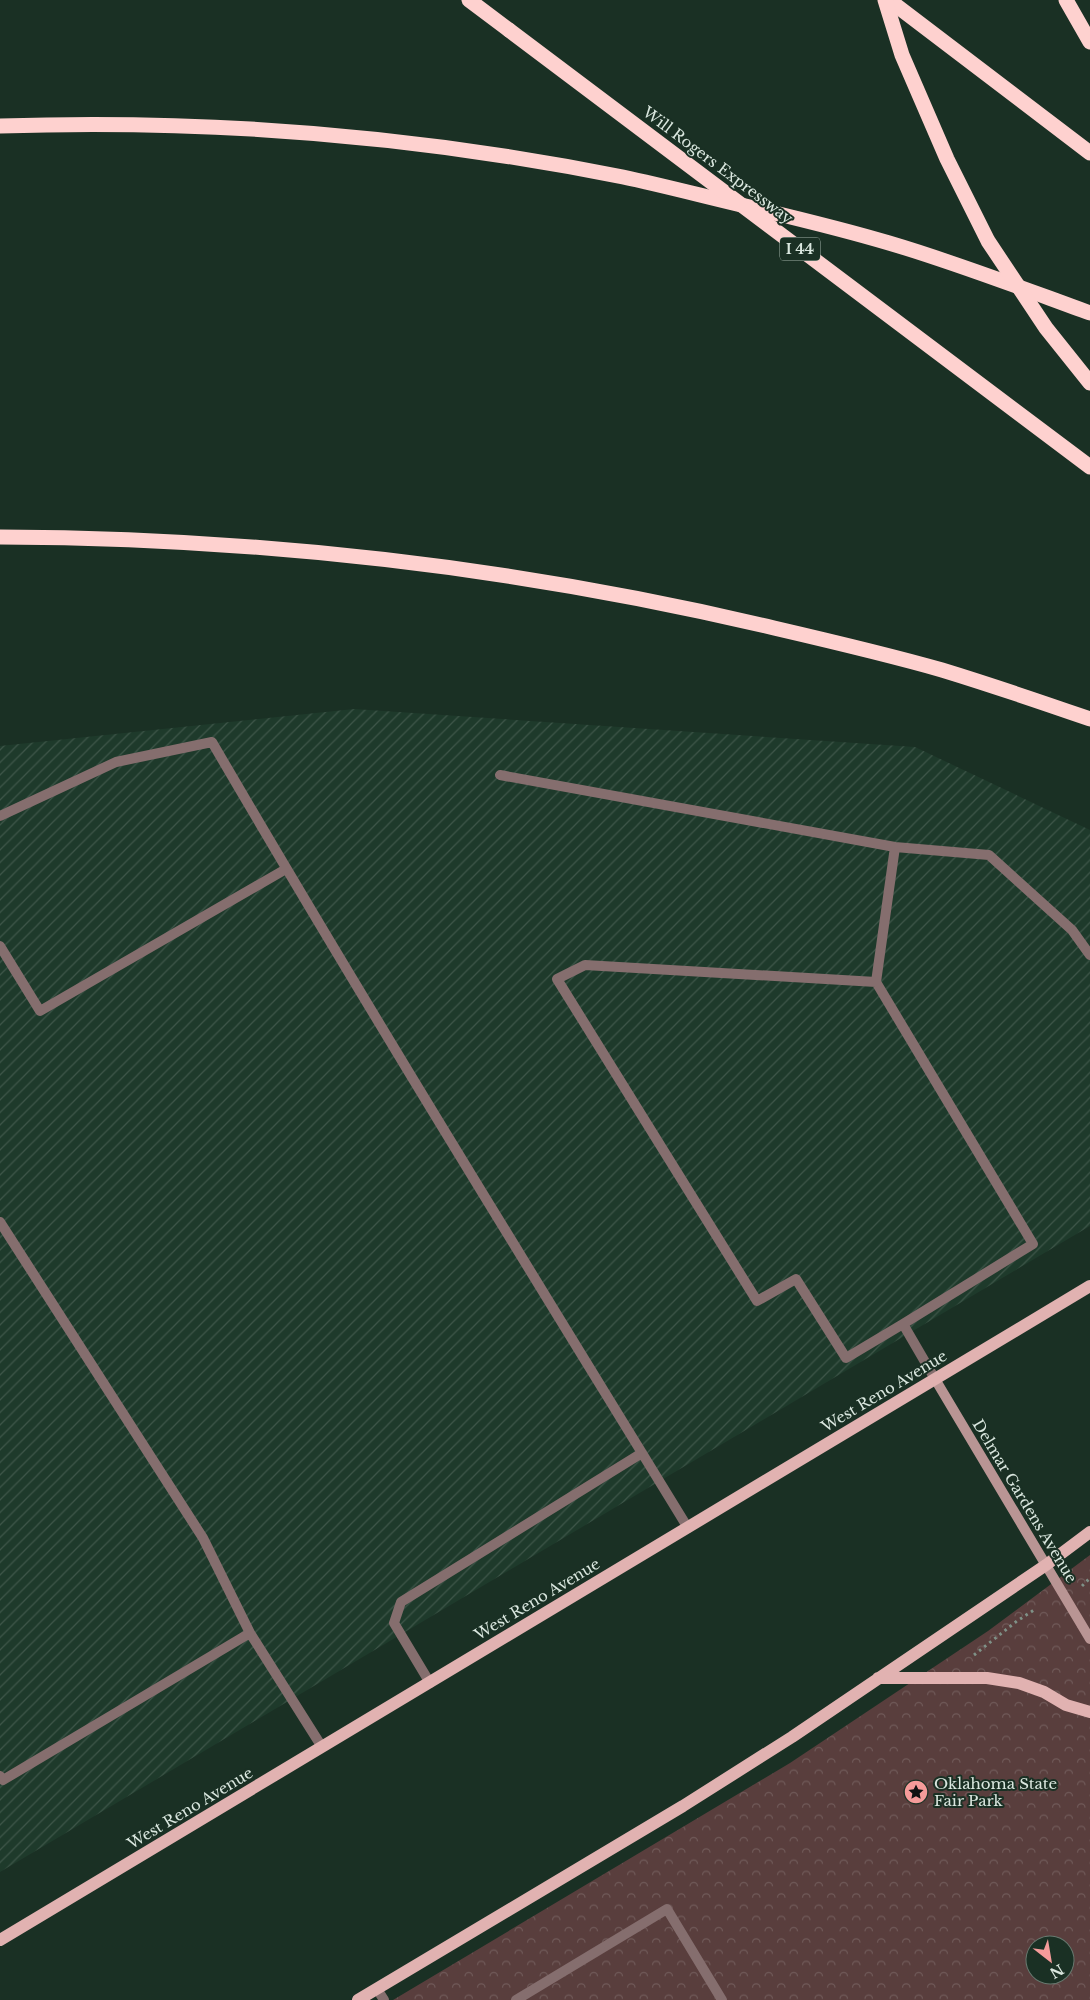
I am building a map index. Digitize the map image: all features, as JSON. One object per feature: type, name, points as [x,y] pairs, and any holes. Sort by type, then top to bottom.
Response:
[{"type":"highway","name":"Will Rogers Expressway","points":[[469,0],[1090,467]]},
{"type":"highway","points":[[886,0],[902,55],[936,133],[988,241],[1046,328],[1090,383]]},
{"type":"highway","points":[[889,0],[1090,153]]},
{"type":"highway","points":[[1066,0],[1090,42]]},
{"type":"highway","points":[[0,126],[100,124],[245,130],[396,141],[541,163],[633,180],[809,221],[890,243],[988,275],[1090,313]]},
{"type":"highway","points":[[0,537],[128,540],[292,549],[430,564],[543,580],[646,599],[841,643],[941,670],[1090,719]]},
{"type":"main road","name":"West Reno Avenue","points":[[0,1940],[1090,1286]]},
{"type":"main road","points":[[358,2000],[380,1994],[792,1737],[1046,1565],[1090,1532]]},
{"type":"main road","points":[[878,1678],[987,1678],[1019,1683],[1044,1692],[1066,1705],[1090,1712]]},
{"type":"street","name":"Delmar Gardens Avenue","points":[[935,1379],[1090,1639]]},
{"type":"lane","points":[[0,816],[116,762],[212,742],[286,869],[688,1528]]},
{"type":"lane","points":[[500,775],[895,846],[989,855],[1072,930],[1090,955]]},
{"type":"lane","points":[[876,982],[585,965],[557,979],[757,1300],[796,1279],[846,1358],[1033,1244],[876,982],[895,846]]},
{"type":"lane","points":[[0,946],[40,1011],[286,869]]},
{"type":"lane","points":[[0,1222],[203,1538],[250,1633],[322,1747]]},
{"type":"lane","points":[[903,1324],[935,1379]]},
{"type":"lane","points":[[430,1683],[394,1624],[401,1602],[642,1453]]},
{"type":"lane","points":[[0,1776],[3,1780],[250,1633]]},
{"type":"lane","points":[[516,2000],[667,1909],[722,2000]]},
{"type":"path","points":[[1082,1586],[1090,1578]]},
{"type":"path","points":[[974,1660],[974,1654],[1034,1610]]},
{"type":"shaded area","points":[[354,709],[915,747],[1090,830],[1090,1226],[0,1872],[0,746]]},
{"type":"green space","name":"Oklahoma State Fair Park","points":[[1090,1555],[1090,2000],[393,2000],[790,1763],[988,1631]]},
{"type":"place","name":"Oklahoma State Fair Park","points":[[916,1792]]}]
